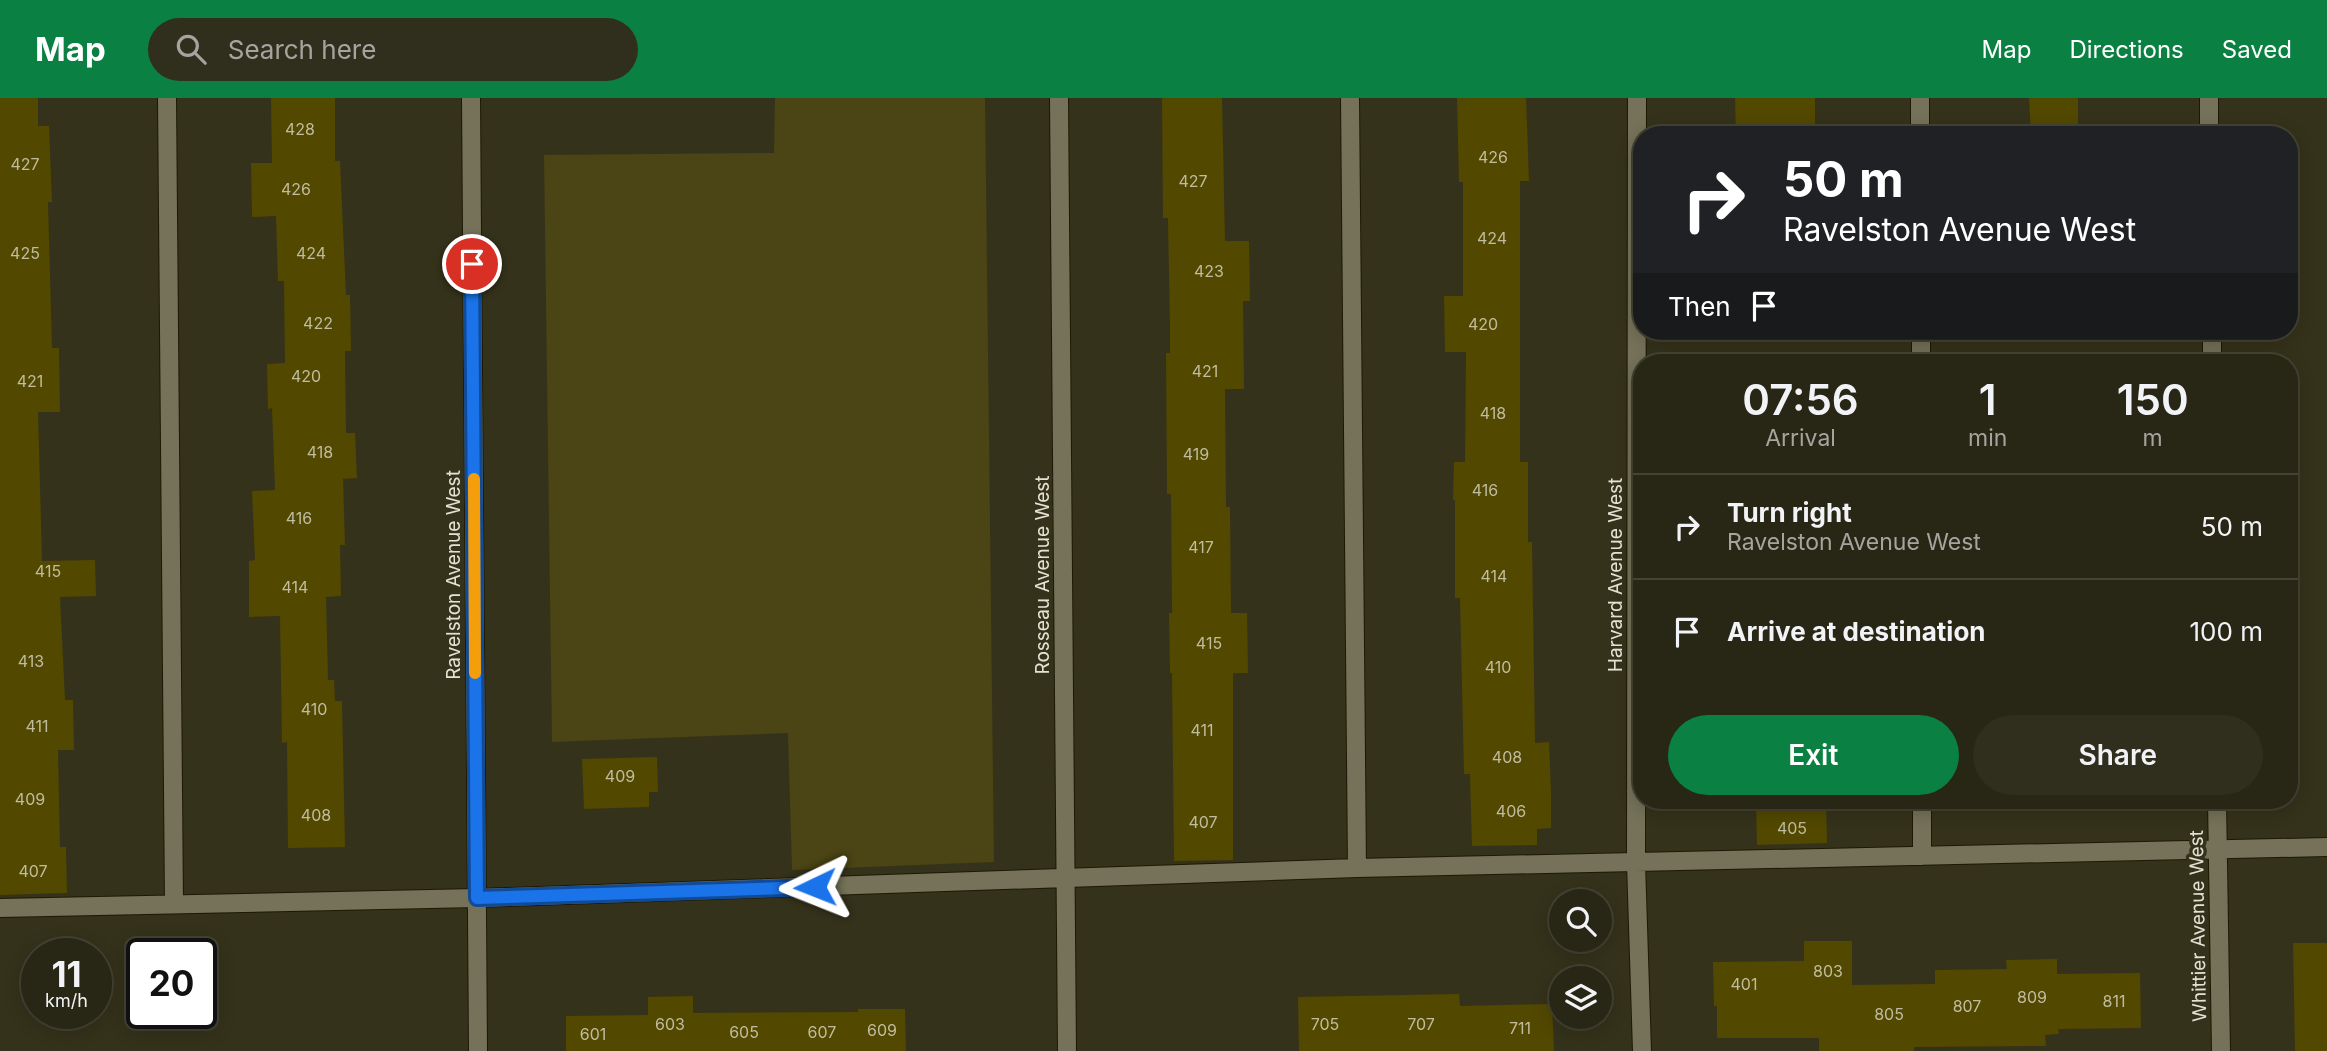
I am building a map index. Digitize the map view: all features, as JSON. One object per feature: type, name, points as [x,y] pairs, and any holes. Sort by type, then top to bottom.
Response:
[{"type":"street","points":[[167,98],[174,904]]},
{"type":"street","name":"Ravelston Avenue West","points":[[471,98],[478,1051]]},
{"type":"street","name":"Rosseau Avenue West","points":[[1059,98],[1067,1051]]},
{"type":"street","points":[[1350,98],[1357,868]]},
{"type":"street","name":"Harvard Avenue West","points":[[1637,98],[1637,126]]},
{"type":"street","points":[[1920,98],[1920,126]]},
{"type":"street","points":[[2209,98],[2209,126]]},
{"type":"street","name":"Harvard Avenue West","points":[[1636,809],[1642,1051]]},
{"type":"street","points":[[1922,809],[1922,856]]},
{"type":"street","name":"Whittier Avenue West","points":[[2217,809],[2221,1051]]},
{"type":"street","points":[[0,908],[477,898],[1357,868],[2327,847]]},
{"type":"shaded area","points":[[775,98],[985,98],[994,862],[792,870],[788,733],[552,742],[544,155],[774,153]]},
{"type":"building","points":[[0,98],[38,98],[38,126],[49,126],[52,348],[59,348],[60,412],[38,412],[42,561],[95,560],[96,596],[60,597],[65,700],[73,700],[74,750],[58,750],[60,847],[66,847],[67,893],[0,895]]},
{"type":"building","points":[[271,98],[335,98],[335,161],[340,161],[346,295],[350,295],[351,351],[345,351],[346,433],[355,433],[357,478],[343,479],[345,545],[340,545],[341,596],[326,597],[328,680],[334,680],[335,701],[342,701],[345,847],[288,848],[287,742],[282,743],[280,616],[249,617],[249,561],[255,560],[252,491],[275,490],[272,408],[268,409],[267,364],[285,363],[284,281],[278,281],[276,216],[252,217],[251,163],[272,163]]},
{"type":"building","points":[[1162,98],[1222,98],[1225,241],[1249,241],[1250,301],[1243,301],[1244,389],[1225,389],[1226,507],[1230,507],[1231,613],[1247,613],[1248,673],[1233,673],[1233,860],[1174,861],[1169,613],[1172,613],[1171,494],[1167,494],[1166,353],[1170,353],[1170,328],[1168,218],[1163,218]]},
{"type":"building","points":[[1457,98],[1526,98],[1529,181],[1520,181],[1520,462],[1528,462],[1535,743],[1549,742],[1551,793],[1551,828],[1537,829],[1537,845],[1472,846],[1470,774],[1464,774],[1460,598],[1455,598],[1453,500],[1454,462],[1465,462],[1466,352],[1445,352],[1444,296],[1463,296],[1463,182],[1459,182]]},
{"type":"building","points":[[1735,98],[1815,98],[1815,126],[1736,126]]},
{"type":"building","points":[[2029,98],[2078,98],[2078,126],[2031,126]]},
{"type":"building","points":[[657,757],[658,792],[649,792],[649,807],[584,809],[582,759]]},
{"type":"building","points":[[1756,809],[1826,809],[1827,843],[1757,845]]},
{"type":"building","points":[[1804,941],[1852,941],[1852,985],[1935,984],[1935,970],[2007,969],[2006,960],[2057,959],[2057,974],[2140,973],[2141,1028],[2058,1029],[2059,1034],[2045,1035],[2046,1046],[1914,1047],[1914,1051],[1819,1051],[1819,1038],[1717,1038],[1713,962],[1804,961]]},
{"type":"building","points":[[2293,943],[2327,943],[2327,1051],[2295,1051]]},
{"type":"building","points":[[1459,994],[1460,1006],[1549,1004],[1549,1029],[1553,1029],[1554,1051],[1299,1051],[1298,997]]},
{"type":"building","points":[[693,996],[693,1013],[858,1012],[858,1009],[905,1009],[906,1051],[566,1051],[566,1016],[648,1015],[648,997]]},
{"type":"slow traffic","points":[[474,479],[475,673]]},
{"type":"route","points":[[472,264],[477,898],[815,887]]}]
